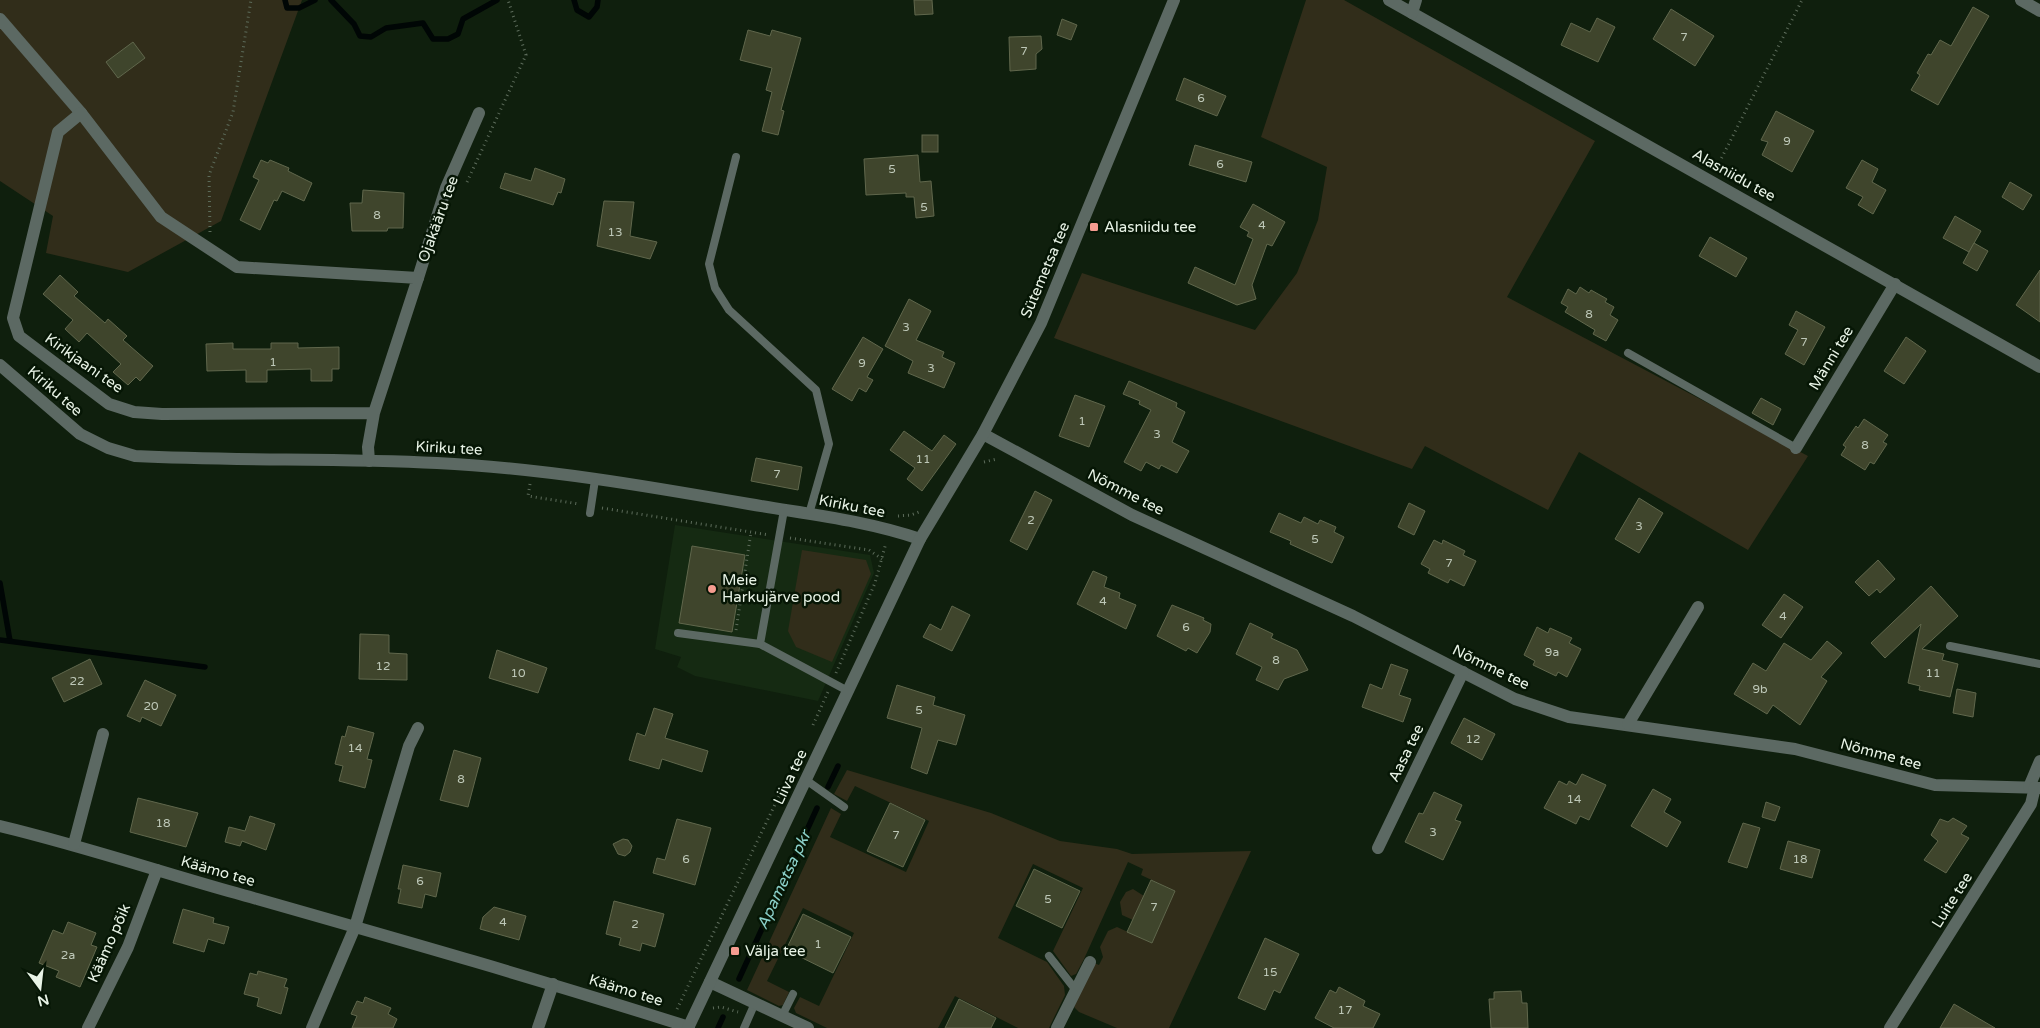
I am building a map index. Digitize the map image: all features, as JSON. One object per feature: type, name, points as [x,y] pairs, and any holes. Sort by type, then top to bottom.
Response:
[{"type":"street","name":"Sütemetsa tee","points":[[920,539],[983,434],[1041,323],[1174,0]]},
{"type":"street","name":"Alasniidu tee","points":[[1389,0],[2040,367]]},
{"type":"street","points":[[1412,13],[1416,0]]},
{"type":"street","points":[[2021,0],[2040,11]]},
{"type":"street","points":[[0,19],[81,113],[162,217],[237,267],[418,278],[374,413],[368,447],[369,461]]},
{"type":"street","name":"Ojakääru tee","points":[[418,278],[446,188],[479,112]]},
{"type":"street","name":"Kirikjaani tee","points":[[81,113],[58,132],[13,318],[19,336],[109,404],[134,412],[374,413]]},
{"type":"street","name":"Männi tee","points":[[1796,448],[1895,284]]},
{"type":"street","name":"Kiriku tee","points":[[0,365],[80,434],[108,448],[134,456],[438,463],[533,471],[809,514],[890,529],[920,539]]},
{"type":"street","name":"Nõmme tee","points":[[983,434],[1132,515],[1353,616],[1515,699],[1569,717],[1795,749],[1935,785],[2035,787]]},
{"type":"street","name":"Liiva tee","points":[[689,1027],[920,539]]},
{"type":"street","points":[[1628,724],[1698,607]]},
{"type":"street","name":"Aasa tee","points":[[1378,848],[1463,672]]},
{"type":"street","points":[[312,1028],[355,927],[409,746],[418,728]]},
{"type":"street","points":[[74,844],[103,734]]},
{"type":"street","points":[[2035,787],[2040,761]]},
{"type":"street","name":"Luite tee","points":[[1890,1028],[2032,804],[2035,787]]},
{"type":"street","name":"Käämo tee","points":[[0,826],[74,844],[157,870],[553,984],[689,1027]]},
{"type":"street","name":"Käämo põik","points":[[88,1028],[128,947],[157,870]]},
{"type":"street","points":[[1056,1028],[1090,962]]},
{"type":"street","points":[[710,982],[808,1028]]},
{"type":"street","points":[[538,1028],[553,984]]},
{"type":"lane","points":[[736,157],[709,264],[715,288],[729,310],[816,390],[829,444],[809,514]]},
{"type":"lane","points":[[1628,353],[1796,448]]},
{"type":"lane","points":[[591,510],[595,480]]},
{"type":"lane","points":[[760,644],[784,510]]},
{"type":"lane","points":[[678,633],[760,644],[848,691]]},
{"type":"lane","points":[[1950,646],[2040,664]]},
{"type":"lane","points":[[806,780],[844,807]]},
{"type":"lane","points":[[1049,956],[1075,990]]},
{"type":"lane","points":[[782,1016],[793,994]]},
{"type":"lane","points":[[744,1028],[755,1004]]},
{"type":"path","points":[[210,235],[209,175],[233,112],[251,0]]},
{"type":"path","name":"Ojakääru tee","points":[[466,185],[526,55],[508,0]]},
{"type":"path","points":[[1717,167],[1802,0]]},
{"type":"path","points":[[533,471],[528,496],[591,510],[869,550],[882,559]]},
{"type":"path","points":[[812,727],[864,610],[882,559],[890,529]]},
{"type":"path","points":[[735,640],[750,532]]},
{"type":"path","points":[[671,1021],[795,764]]},
{"type":"shaded area","points":[[0,0],[302,0],[221,221],[128,272],[46,253],[53,216],[0,181]]},
{"type":"shaded area","points":[[1306,0],[1344,0],[1595,141],[1507,297],[1808,456],[1748,550],[1579,452],[1548,510],[1425,446],[1412,469],[1054,338],[1082,273],[1255,330],[1297,273],[1318,220],[1327,167],[1261,137]]},
{"type":"shaded area","points":[[675,525],[870,555],[874,573],[818,701],[695,676],[677,667],[681,657],[655,649]]},
{"type":"shaded area","points":[[802,550],[866,560],[871,574],[832,662],[796,647],[788,631]]},
{"type":"shaded area","points":[[847,770],[991,813],[1060,841],[1117,849],[1132,854],[1251,851],[1169,1028],[1117,1028],[1079,1012],[1074,1007],[1094,963],[1099,965],[1103,957],[1100,947],[1108,931],[1117,927],[1152,943],[1175,891],[1141,875],[1143,869],[1128,862],[1084,959],[1076,974],[1071,976],[1053,951],[1083,888],[1033,864],[998,938],[1047,962],[1064,986],[1065,995],[1049,1028],[1018,1028],[955,996],[938,1028],[827,1028],[796,1013],[794,1008],[800,997],[819,1006],[854,933],[803,908],[767,981],[789,992],[783,1005],[779,1006],[747,990],[831,808],[841,814],[830,837],[906,872],[929,821],[855,786],[847,801],[834,794]]},
{"type":"shaded area","points":[[1133,889],[1144,896],[1133,920],[1122,915],[1120,902],[1126,892]]},
{"type":"building","points":[[914,0],[932,0],[933,14],[915,15]]},
{"type":"building","points":[[1973,7],[1989,16],[1938,105],[1911,90],[1920,75],[1917,73],[1928,54],[1931,55],[1940,40],[1951,46]]},
{"type":"building","points":[[1671,9],[1714,36],[1695,66],[1653,39]]},
{"type":"building","points":[[1597,18],[1615,27],[1598,62],[1561,45],[1571,23],[1590,32]]},
{"type":"building","points":[[1062,19],[1077,25],[1071,40],[1057,35]]},
{"type":"building","points":[[748,30],[770,36],[772,30],[801,38],[781,110],[784,111],[778,135],[762,131],[772,92],[766,90],[772,68],[740,60]]},
{"type":"building","points":[[1041,36],[1042,49],[1036,54],[1036,69],[1010,71],[1009,37]]},
{"type":"building","points":[[133,42],[145,58],[118,78],[106,62]]},
{"type":"building","points":[[1184,78],[1226,96],[1217,116],[1176,100]]},
{"type":"building","points":[[1776,111],[1814,131],[1792,172],[1762,155],[1768,142],[1761,140]]},
{"type":"building","points":[[922,135],[938,135],[938,152],[922,152]]},
{"type":"building","points":[[1195,145],[1252,162],[1246,182],[1189,165]]},
{"type":"building","points":[[918,155],[920,182],[931,181],[934,216],[916,218],[914,197],[906,197],[906,193],[866,195],[864,159]]},
{"type":"building","points":[[261,160],[268,163],[270,160],[289,168],[288,171],[312,183],[304,201],[282,191],[277,201],[274,200],[260,230],[240,220],[259,180],[253,177]]},
{"type":"building","points":[[1862,160],[1878,169],[1872,182],[1886,190],[1873,214],[1858,205],[1863,197],[1846,188]]},
{"type":"building","points":[[535,168],[565,179],[561,193],[558,192],[553,205],[500,188],[505,173],[531,181]]},
{"type":"building","points":[[2010,182],[2032,195],[2023,210],[2002,197]]},
{"type":"building","points":[[363,190],[404,193],[403,228],[388,228],[387,231],[352,231],[350,203],[362,203]]},
{"type":"building","points":[[604,201],[634,202],[630,236],[657,242],[650,259],[597,246]]},
{"type":"building","points":[[1253,204],[1285,222],[1272,246],[1267,244],[1252,285],[1256,299],[1237,305],[1188,283],[1195,267],[1235,285],[1253,239],[1247,236],[1249,232],[1240,227]]},
{"type":"building","points":[[1955,216],[1981,231],[1969,252],[1943,238]]},
{"type":"building","points":[[1710,237],[1747,258],[1736,277],[1699,256]]},
{"type":"building","points":[[1974,243],[1988,251],[1977,271],[1963,263]]},
{"type":"building","points":[[2040,270],[2040,322],[2016,305]]},
{"type":"building","points":[[60,275],[78,292],[74,296],[105,323],[108,319],[127,336],[123,340],[153,366],[140,381],[136,377],[128,385],[113,372],[121,364],[87,333],[79,342],[65,329],[73,320],[43,294]]},
{"type":"building","points":[[1580,287],[1589,293],[1591,290],[1607,299],[1605,302],[1614,307],[1610,315],[1618,320],[1606,341],[1593,334],[1595,330],[1565,312],[1568,307],[1561,303],[1568,289],[1576,294]]},
{"type":"building","points":[[909,299],[931,311],[916,340],[944,352],[942,357],[955,363],[944,388],[908,373],[913,361],[885,346]]},
{"type":"building","points":[[1796,311],[1825,327],[1804,365],[1785,354],[1798,330],[1789,325]]},
{"type":"building","points":[[863,337],[883,349],[867,377],[873,380],[866,392],[859,388],[852,401],[832,389]]},
{"type":"building","points":[[1906,337],[1926,351],[1904,384],[1884,371]]},
{"type":"building","points":[[233,343],[233,349],[271,349],[271,343],[298,343],[298,348],[339,347],[339,369],[332,369],[332,381],[311,381],[311,369],[267,370],[267,382],[246,382],[246,370],[207,371],[206,344]]},
{"type":"building","points":[[1129,381],[1177,403],[1176,407],[1185,412],[1172,442],[1189,451],[1177,473],[1161,465],[1159,469],[1146,462],[1141,471],[1124,462],[1151,410],[1139,404],[1140,401],[1123,394]]},
{"type":"building","points":[[1075,395],[1105,406],[1089,447],[1059,436]]},
{"type":"building","points":[[1761,398],[1781,409],[1773,425],[1752,413]]},
{"type":"building","points":[[1864,419],[1888,435],[1883,442],[1887,444],[1874,464],[1870,462],[1865,470],[1841,455],[1846,447],[1843,445],[1856,426],[1858,428]]},
{"type":"building","points":[[904,431],[932,451],[944,435],[956,444],[922,491],[907,479],[915,468],[890,450]]},
{"type":"building","points":[[756,458],[802,467],[798,490],[751,481]]},
{"type":"building","points":[[1035,491],[1052,500],[1027,550],[1010,541]]},
{"type":"building","points":[[1639,498],[1663,513],[1639,553],[1615,539]]},
{"type":"building","points":[[1409,503],[1425,511],[1414,535],[1398,527]]},
{"type":"building","points":[[1279,513],[1301,523],[1304,517],[1318,524],[1320,520],[1336,527],[1334,532],[1344,537],[1332,563],[1290,544],[1291,541],[1270,532]]},
{"type":"building","points":[[1434,540],[1442,544],[1443,540],[1465,551],[1463,555],[1476,561],[1464,586],[1450,579],[1448,583],[1428,573],[1430,569],[1421,564]]},
{"type":"building","name":"Meie Harkujärve pood","points":[[692,546],[745,555],[732,632],[679,623]]},
{"type":"building","points":[[1878,560],[1895,579],[1880,593],[1877,589],[1869,596],[1855,582]]},
{"type":"building","points":[[1093,571],[1107,577],[1104,587],[1120,593],[1119,598],[1136,605],[1126,629],[1077,604]]},
{"type":"building","points":[[1931,586],[1958,616],[1922,649],[1944,654],[1942,660],[1958,664],[1950,697],[1919,690],[1920,686],[1908,683],[1921,624],[1885,658],[1871,643]]},
{"type":"building","points":[[1784,594],[1803,607],[1781,638],[1762,625]]},
{"type":"building","points":[[1172,605],[1204,618],[1203,620],[1211,624],[1210,632],[1197,653],[1188,648],[1186,651],[1157,636]]},
{"type":"building","points":[[952,606],[970,615],[952,651],[923,637],[930,624],[941,630]]},
{"type":"building","points":[[1250,623],[1273,634],[1271,638],[1297,650],[1308,670],[1284,679],[1278,690],[1256,680],[1262,667],[1236,654]]},
{"type":"building","points":[[1537,627],[1548,633],[1550,628],[1572,638],[1569,643],[1581,649],[1567,677],[1558,672],[1556,676],[1533,665],[1535,661],[1524,655]]},
{"type":"building","points":[[360,634],[389,635],[389,653],[407,654],[407,680],[359,679]]},
{"type":"building","points":[[1827,641],[1842,653],[1821,677],[1827,681],[1800,725],[1773,705],[1767,714],[1734,694],[1753,663],[1766,671],[1784,643],[1811,660]]},
{"type":"building","points":[[497,650],[547,668],[538,693],[489,678]]},
{"type":"building","points":[[90,659],[102,684],[64,702],[52,678]]},
{"type":"building","points":[[1391,664],[1408,670],[1399,695],[1411,699],[1403,722],[1362,707],[1370,684],[1382,689]]},
{"type":"building","points":[[145,680],[176,695],[161,726],[142,717],[140,722],[127,716]]},
{"type":"building","points":[[897,685],[935,697],[933,705],[965,715],[956,745],[938,740],[927,774],[911,768],[922,728],[887,718]]},
{"type":"building","points":[[1957,689],[1976,693],[1973,717],[1953,713]]},
{"type":"building","points":[[654,708],[673,714],[665,738],[708,751],[702,772],[662,759],[659,769],[629,760],[637,733],[645,736]]},
{"type":"building","points":[[1464,718],[1495,734],[1482,760],[1451,743]]},
{"type":"building","points":[[348,726],[374,733],[367,759],[372,760],[365,788],[339,781],[343,766],[335,764],[342,736],[345,737]]},
{"type":"building","points":[[454,750],[481,758],[468,807],[440,800]]},
{"type":"building","points":[[1582,774],[1606,785],[1589,820],[1580,816],[1576,824],[1544,808],[1559,781],[1567,785],[1569,781],[1576,785]]},
{"type":"building","points":[[1653,789],[1671,799],[1664,812],[1681,822],[1667,847],[1631,826]]},
{"type":"building","points":[[1434,792],[1462,805],[1455,820],[1461,822],[1443,860],[1405,842],[1419,813],[1423,814]]},
{"type":"building","points":[[138,798],[198,813],[186,847],[130,832]]},
{"type":"building","points":[[1766,802],[1780,807],[1775,821],[1762,817]]},
{"type":"building","points":[[890,803],[925,820],[903,867],[867,851]]},
{"type":"building","points":[[250,816],[275,824],[266,850],[242,841],[240,846],[225,842],[229,827],[245,831]]},
{"type":"building","points":[[1953,818],[1967,826],[1961,834],[1969,838],[1946,873],[1924,860],[1938,841],[1931,835],[1940,819],[1948,822]]},
{"type":"building","points":[[677,819],[711,828],[695,885],[653,873],[657,858],[665,860]]},
{"type":"building","points":[[1743,823],[1760,828],[1747,868],[1728,862]]},
{"type":"building","points":[[623,839],[628,840],[632,846],[630,852],[625,856],[618,854],[613,844]]},
{"type":"building","points":[[1788,841],[1820,850],[1812,878],[1780,869]]},
{"type":"building","points":[[403,865],[441,873],[436,897],[425,894],[422,908],[398,903],[401,889],[398,889]]},
{"type":"building","points":[[1034,869],[1080,891],[1062,928],[1016,906]]},
{"type":"building","points":[[1151,880],[1175,891],[1152,943],[1127,932]]},
{"type":"building","points":[[614,901],[664,914],[655,947],[642,943],[640,951],[619,945],[621,938],[606,934]]},
{"type":"building","points":[[494,907],[526,916],[519,940],[480,929],[483,917]]},
{"type":"building","points":[[183,909],[214,918],[213,923],[229,927],[224,944],[208,939],[204,952],[173,943]]},
{"type":"building","points":[[803,914],[851,937],[833,973],[786,950]]},
{"type":"building","points":[[68,922],[96,933],[91,945],[97,947],[80,987],[56,977],[59,971],[39,963],[53,930],[63,934]]},
{"type":"building","points":[[1265,938],[1299,954],[1280,993],[1274,990],[1265,1010],[1238,998]]},
{"type":"building","points":[[258,971],[287,979],[284,987],[288,988],[281,1014],[257,1006],[259,998],[244,994],[250,973],[257,975]]},
{"type":"building","points":[[1339,987],[1365,1001],[1363,1006],[1380,1014],[1373,1028],[1334,1028],[1315,1018],[1330,990],[1336,993]]},
{"type":"building","points":[[1521,991],[1522,1003],[1527,1003],[1528,1028],[1491,1028],[1489,999],[1494,999],[1494,992]]},
{"type":"building","points":[[365,997],[391,1008],[388,1014],[397,1019],[393,1028],[352,1028],[357,1016],[351,1014],[357,1001],[363,1003]]},
{"type":"building","points":[[959,999],[996,1018],[991,1028],[945,1028]]},
{"type":"building","points":[[1954,1004],[1995,1028],[1940,1028]]},
{"type":"waterway","points":[[285,0],[287,8],[299,8],[315,0]]},
{"type":"waterway","points":[[331,0],[354,24],[360,36],[371,37],[386,28],[423,23],[433,39],[448,39],[458,34],[463,19],[497,0]]},
{"type":"waterway","points":[[574,0],[577,10],[589,17],[597,7],[598,0]]},
{"type":"waterway","points":[[0,583],[10,641]]},
{"type":"waterway","points":[[0,640],[205,667]]},
{"type":"waterway","name":"Apametsa pkr","points":[[828,787],[838,766]]},
{"type":"waterway","name":"Apametsa pkr","points":[[739,979],[817,808]]},
{"type":"waterway","points":[[718,1028],[723,1017]]},
{"type":"place","name":"Alasniidu tee","points":[[1094,227]]},
{"type":"place","name":"Meie Harkujärve pood","points":[[712,589]]},
{"type":"place","name":"Välja tee","points":[[735,951]]}]
